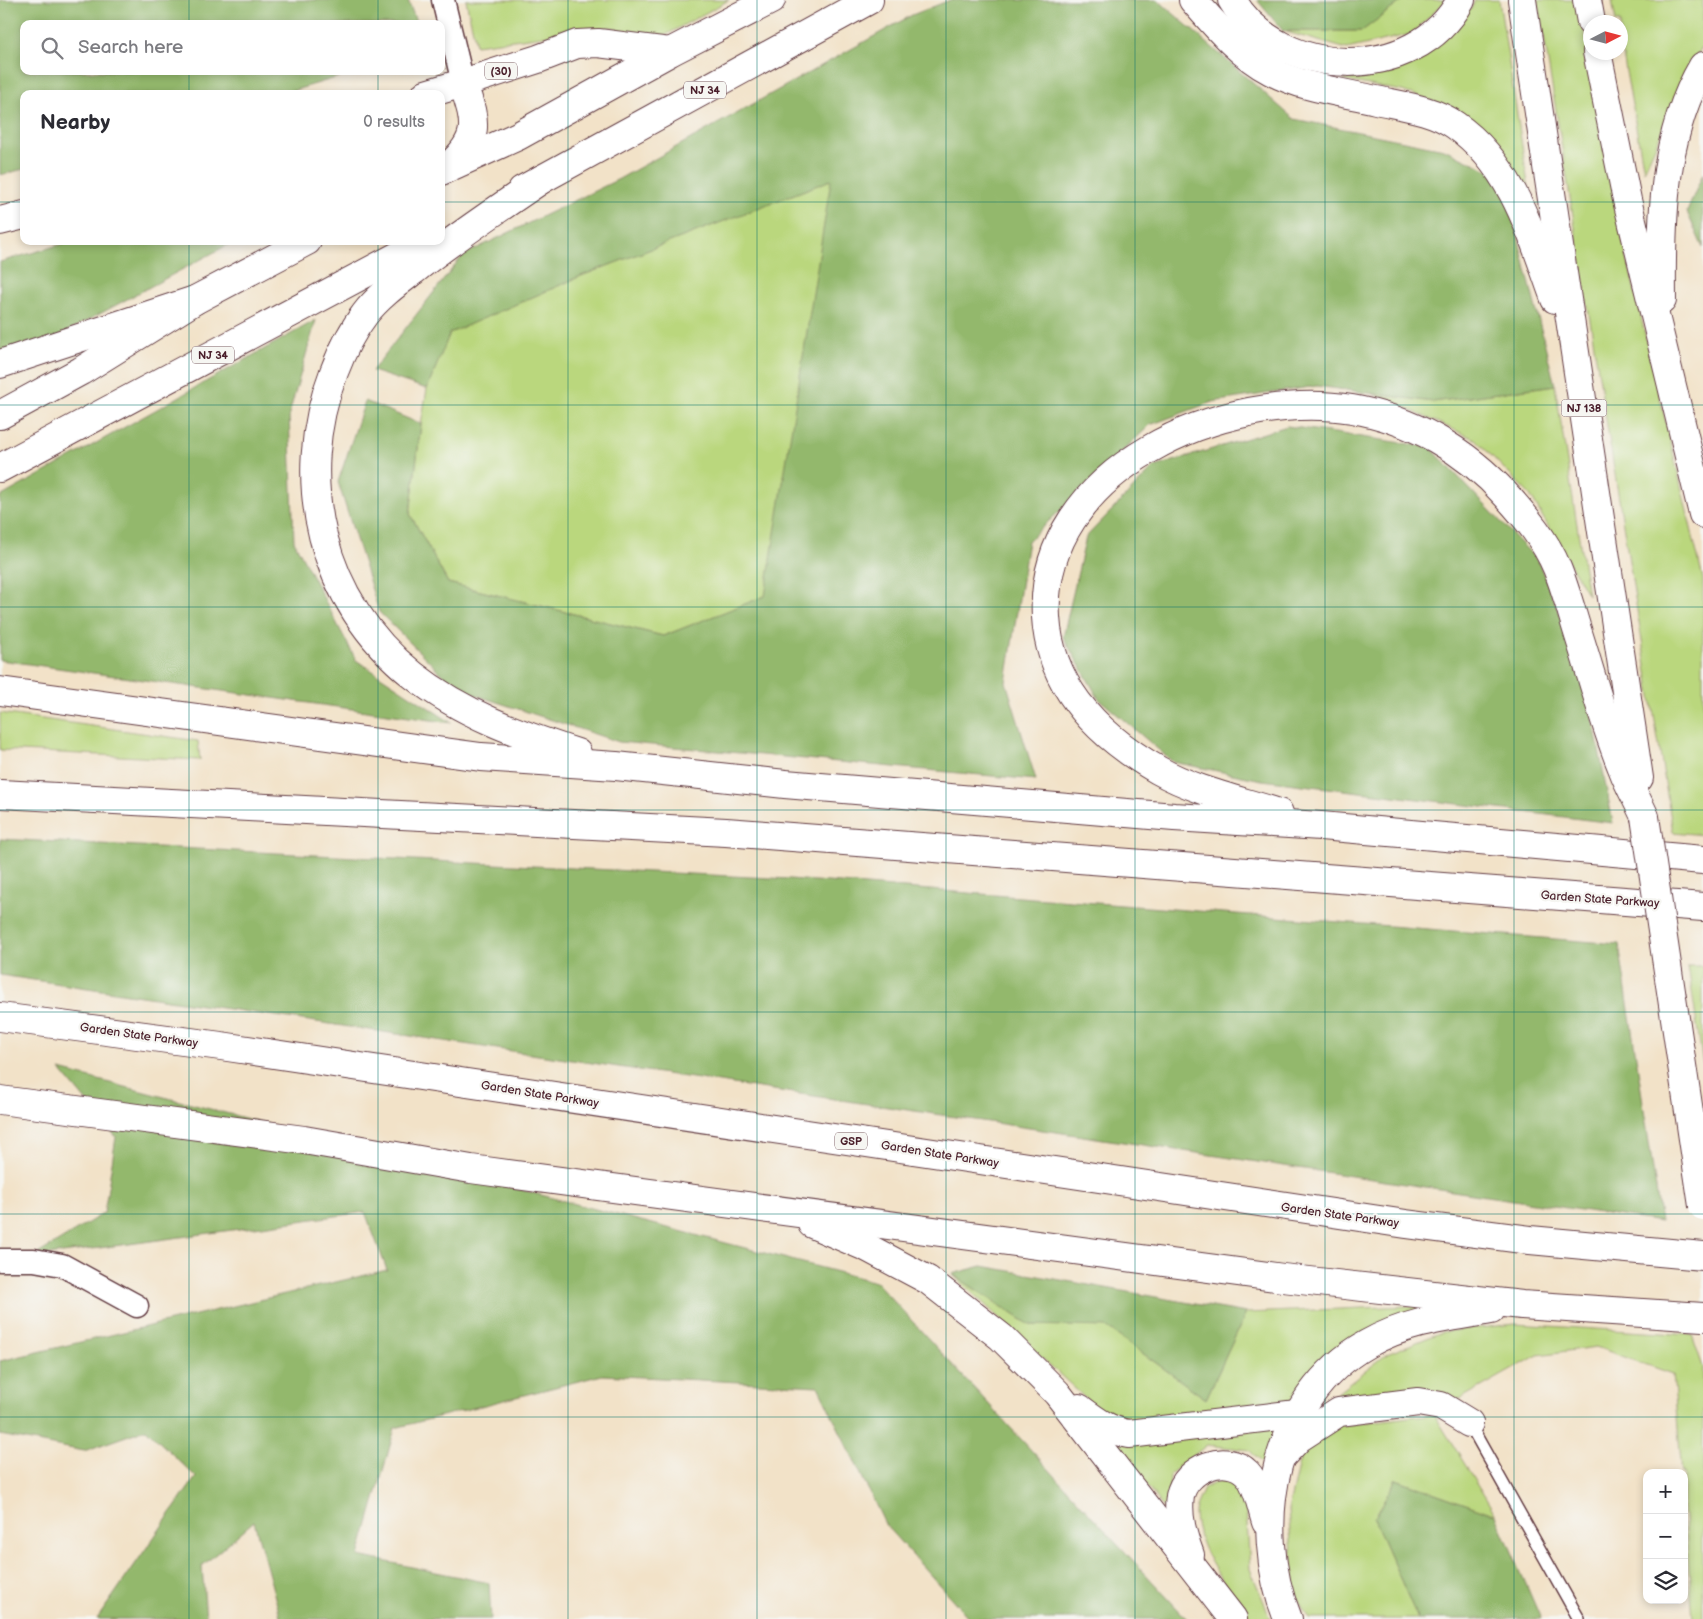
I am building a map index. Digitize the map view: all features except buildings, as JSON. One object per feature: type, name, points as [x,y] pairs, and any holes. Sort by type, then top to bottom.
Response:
[{"type":"main road","points":[[445,169],[518,136],[670,52],[770,0]]},
{"type":"main road","name":"NJ 34","points":[[445,231],[869,0]]},
{"type":"main road","points":[[1193,0],[1224,36],[1250,58],[1270,71],[1302,83],[1426,111],[1454,124],[1469,137],[1500,172],[1522,210],[1576,356]]},
{"type":"main road","points":[[1232,0],[1237,9],[1271,40],[1294,52],[1339,63],[1379,59],[1408,49],[1440,27],[1461,0]]},
{"type":"main road","name":"NJ 138","points":[[1522,0],[1703,1206]]},
{"type":"main road","points":[[1587,0],[1590,15]]},
{"type":"main road","name":"(30)","points":[[463,82],[538,59],[576,44],[598,43],[670,52]]},
{"type":"main road","points":[[1599,60],[1627,200],[1703,514]]},
{"type":"main road","points":[[1663,349],[1662,270],[1666,190],[1677,123],[1703,66]]},
{"type":"main road","points":[[438,90],[463,82],[474,129],[464,153],[445,168]]},
{"type":"main road","points":[[542,179],[434,254],[383,294],[365,314],[347,342],[326,395],[315,451],[316,500],[331,561],[354,610],[378,642],[411,674],[449,700],[508,730],[616,766]]},
{"type":"main road","points":[[0,221],[20,216]]},
{"type":"main road","points":[[0,415],[81,371],[195,300],[299,245]]},
{"type":"main road","name":"NJ 34","points":[[0,468],[418,245]]},
{"type":"main road","points":[[0,364],[195,300]]},
{"type":"main road","points":[[1321,826],[1186,784],[1134,754],[1088,716],[1072,698],[1052,656],[1046,624],[1047,582],[1062,537],[1074,517],[1112,475],[1136,456],[1162,441],[1190,429],[1228,417],[1294,407],[1351,408],[1410,426],[1460,454],[1505,493],[1533,527],[1557,568],[1622,770],[1645,817]]},
{"type":"main road","points":[[0,691],[482,757],[616,766],[794,785],[1174,817],[1321,826],[1703,860]]},
{"type":"main road","name":"Garden State Parkway","points":[[0,794],[726,832],[1703,907]]},
{"type":"main road","name":"Garden State Parkway","points":[[0,1018],[221,1046],[1406,1224],[1530,1240],[1703,1256]]},
{"type":"main road","points":[[0,1100],[304,1140],[471,1169],[1283,1278],[1522,1305],[1703,1317]]},
{"type":"main road","points":[[784,1211],[868,1248],[928,1280],[1001,1337],[1057,1393],[1233,1619]]},
{"type":"main road","points":[[1288,1619],[1275,1576],[1271,1536],[1273,1491],[1279,1460],[1297,1414],[1317,1386],[1339,1364],[1368,1343],[1394,1330],[1423,1322],[1522,1305]]},
{"type":"main road","points":[[1057,1393],[1102,1425],[1116,1432],[1129,1434],[1297,1414]]},
{"type":"main road","points":[[1279,1460],[1299,1438],[1340,1412],[1418,1402],[1441,1406],[1469,1423]]},
{"type":"main road","points":[[1195,1570],[1181,1532],[1180,1494],[1192,1475],[1205,1466],[1227,1464],[1237,1466],[1246,1472],[1253,1480],[1271,1536]]},
{"type":"street","points":[[443,0],[463,82]]},
{"type":"street","points":[[0,1260],[34,1260],[62,1266],[137,1306]]},
{"type":"lane","points":[[1469,1423],[1579,1619]]},
{"type":"green space","points":[[0,0],[408,0],[416,20],[20,20],[20,75],[346,75],[295,90],[20,90],[20,170],[0,175]]},
{"type":"green space","points":[[466,0],[729,0],[655,41],[611,27],[476,45]]},
{"type":"green space","points":[[950,0],[1158,0],[1294,119],[1444,149],[1503,177],[1555,385],[1433,402],[1317,386],[1212,402],[1150,425],[1028,541],[1006,682],[1036,780],[619,742],[457,689],[379,612],[338,482],[365,401],[421,424],[410,514],[448,583],[663,636],[765,596],[831,180],[581,276],[450,333],[427,389],[372,371],[463,255],[619,179],[912,15]]},
{"type":"green space","points":[[1257,0],[1403,0],[1362,31],[1283,31]]},
{"type":"green space","points":[[1403,0],[1447,0],[1411,34],[1347,49],[1283,31],[1362,31]]},
{"type":"green space","points":[[1475,0],[1499,0],[1529,190],[1525,192],[1453,108],[1402,91],[1341,80],[1399,65],[1472,7]]},
{"type":"green space","points":[[1538,0],[1579,0],[1583,22],[1583,60],[1590,60],[1621,233],[1703,579],[1703,835],[1673,832]]},
{"type":"green space","points":[[1612,0],[1703,0],[1703,46],[1695,58],[1644,171],[1624,60],[1628,60],[1628,15],[1615,15]]},
{"type":"green space","points":[[1703,173],[1703,248],[1687,212]]},
{"type":"green space","points":[[832,179],[766,596],[663,636],[448,583],[410,514],[427,389],[449,333],[581,276]]},
{"type":"green space","points":[[59,245],[228,245],[31,351],[0,357],[0,262]]},
{"type":"green space","points":[[316,320],[289,414],[294,541],[356,660],[452,723],[0,660],[0,497]]},
{"type":"green space","points":[[1555,385],[1588,595],[1530,495],[1475,439],[1371,393],[1433,402]]},
{"type":"green space","points":[[1287,426],[1430,447],[1538,561],[1585,677],[1613,823],[1262,780],[1173,762],[1099,699],[1063,637],[1086,537],[1154,467]]},
{"type":"green space","points":[[0,713],[198,741],[200,760],[0,750]]},
{"type":"green space","points":[[0,839],[790,879],[1619,944],[1661,1222],[0,975]]},
{"type":"green space","points":[[1688,966],[1703,966],[1703,1064]]},
{"type":"green space","points":[[60,1070],[876,1282],[1187,1619],[970,1619],[886,1526],[818,1386],[602,1375],[395,1428],[359,1556],[489,1583],[491,1619],[281,1619],[254,1521],[202,1566],[206,1619],[97,1619],[196,1477],[146,1429],[84,1451],[0,1435],[0,1361],[387,1270],[365,1212],[33,1257],[104,1213],[116,1137]]},
{"type":"green space","points":[[982,1266],[1246,1313],[1206,1399],[1106,1327],[1030,1325],[952,1274]]},
{"type":"green space","points":[[952,1274],[1030,1325],[1105,1326],[1206,1399],[1246,1313],[1433,1305],[1291,1406],[1137,1423],[1099,1411]]},
{"type":"green space","points":[[1515,1324],[1692,1335],[1703,1367],[1703,1619],[1693,1619],[1688,1556],[1688,1469],[1682,1469],[1673,1374],[1596,1347],[1538,1355],[1460,1399],[1421,1388],[1331,1398],[1387,1354],[1442,1332]]},
{"type":"green space","points":[[1434,1414],[1496,1515],[1396,1479],[1374,1519],[1418,1619],[1309,1619],[1296,1596],[1288,1510],[1301,1454],[1328,1427]]},
{"type":"green space","points":[[1282,1425],[1265,1466],[1249,1450],[1207,1445],[1170,1474],[1169,1515],[1114,1444]]},
{"type":"green space","points":[[1228,1477],[1245,1492],[1250,1569],[1271,1619],[1253,1619],[1244,1609],[1215,1570],[1201,1541],[1195,1513],[1197,1503],[1204,1488]]},
{"type":"green space","points":[[1396,1479],[1496,1515],[1541,1619],[1418,1619],[1374,1519]]}]
